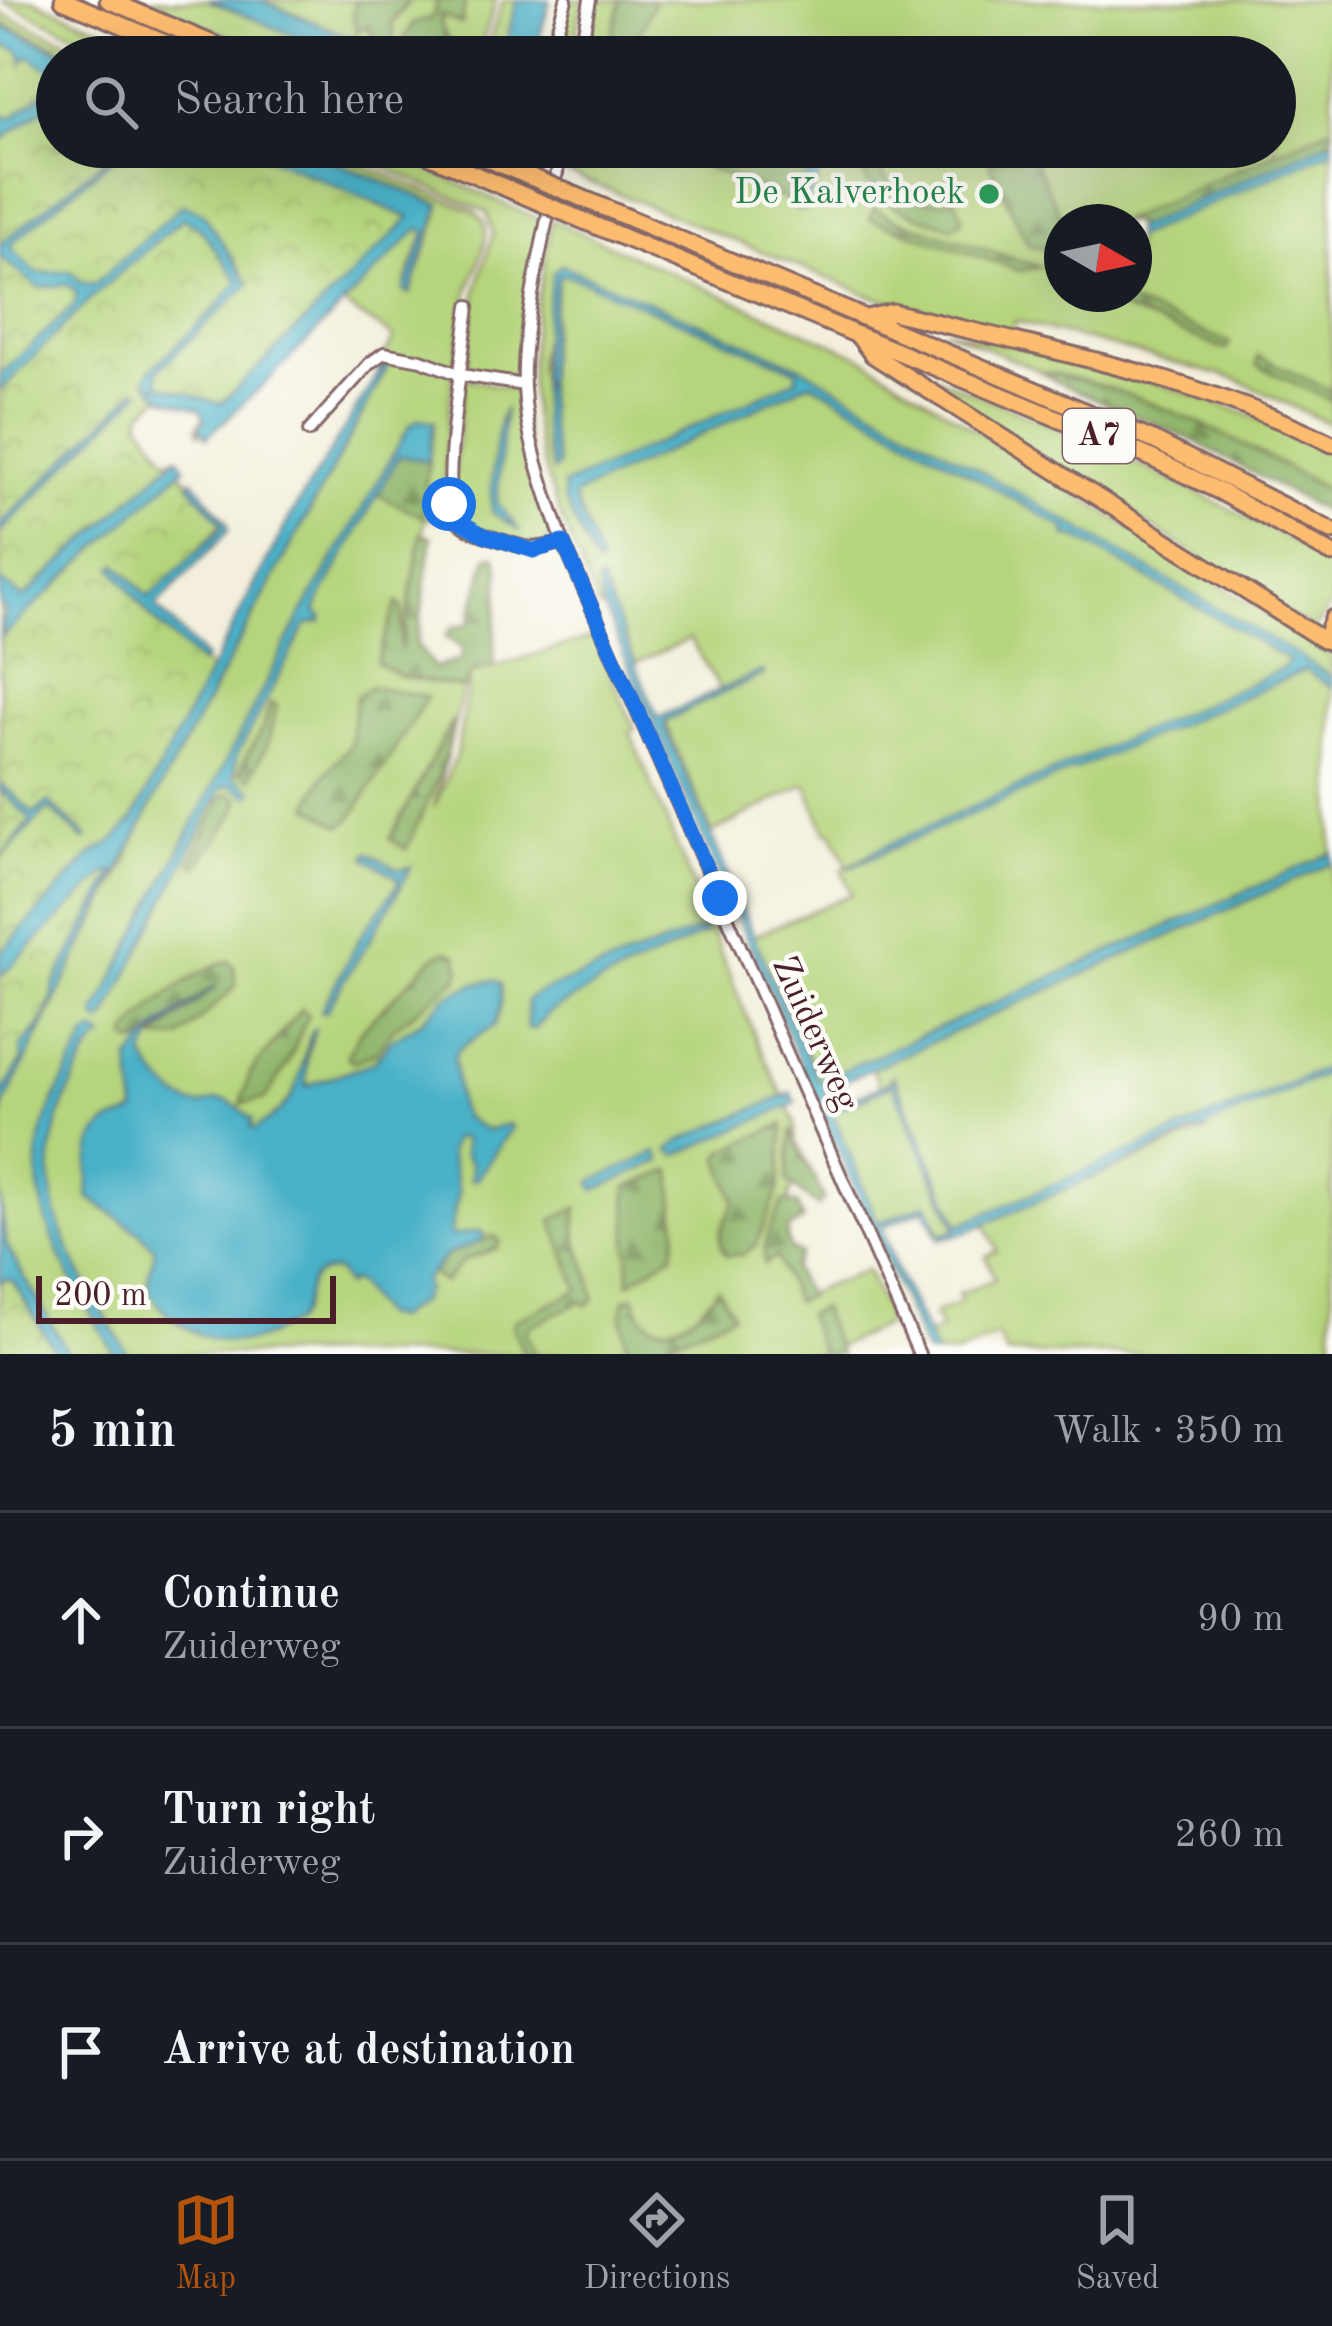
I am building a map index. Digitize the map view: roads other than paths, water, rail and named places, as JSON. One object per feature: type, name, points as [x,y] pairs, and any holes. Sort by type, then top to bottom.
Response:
[{"type":"highway","points":[[63,0],[148,36]]},
{"type":"highway","points":[[109,0],[194,36]]},
{"type":"highway","name":"A7","points":[[459,168],[1145,455],[1332,554]]},
{"type":"highway","name":"A7","points":[[509,168],[1155,441],[1332,531]]},
{"type":"highway","name":"A7","points":[[867,318],[892,312],[1158,377],[1268,415],[1332,444]]},
{"type":"highway","name":"A7","points":[[858,335],[873,356],[1328,643]]},
{"type":"main road","points":[[1328,643],[1332,617]]},
{"type":"street","points":[[555,36],[566,0]]},
{"type":"street","points":[[583,36],[590,0]]},
{"type":"street","name":"Zuiderweg","points":[[558,168],[527,334],[524,386],[533,449],[563,542],[919,1354]]},
{"type":"street","points":[[469,306],[449,504],[456,519],[484,535],[534,551],[563,542]]},
{"type":"street","points":[[309,430],[384,353],[422,360],[461,375],[524,386]]},
{"type":"water","points":[[208,0],[261,0],[347,36],[295,36]]},
{"type":"water","points":[[517,0],[550,0],[540,36],[508,36]]},
{"type":"water","points":[[0,25],[36,40],[36,61],[28,55],[23,62],[20,51],[0,44]]},
{"type":"water","points":[[36,100],[36,114],[0,141],[0,113],[11,118]]},
{"type":"water","points":[[1332,140],[1332,150],[1296,166],[1296,156]]},
{"type":"water","points":[[95,168],[101,168],[13,242],[11,248],[37,273],[69,271],[82,282],[94,284],[183,204],[204,214],[249,284],[158,370],[159,384],[153,388],[146,380],[149,371],[238,281],[200,228],[183,218],[90,299],[0,391],[0,375],[74,305],[77,294],[68,284],[39,288],[0,257],[0,244]]},
{"type":"water","points":[[295,168],[349,168],[440,205],[410,294],[404,291],[426,232],[419,228],[207,437],[199,426],[205,420],[200,409],[154,390],[161,385],[221,404],[410,218]]},
{"type":"water","points":[[812,168],[822,168],[803,211],[794,208]]},
{"type":"water","points":[[1270,168],[1292,168],[1152,230],[1152,221]]},
{"type":"water","points":[[561,265],[800,366],[1295,654],[1332,677],[1332,687],[1305,670],[847,868],[878,849],[1284,668],[1289,660],[1078,538],[1065,536],[1066,529],[811,382],[579,493],[574,498],[598,557],[600,565],[596,566],[564,500],[563,486],[797,379],[797,370],[568,275],[559,276],[547,371],[558,466],[553,471],[543,422],[541,372],[553,273]]},
{"type":"water","points":[[384,364],[389,364],[156,796],[3,1107],[0,1130],[0,1097],[22,1060],[21,1046],[44,1019],[54,985],[114,872],[106,873],[0,977],[0,953],[91,855],[132,821],[291,515]]},
{"type":"water","points":[[137,389],[139,393],[0,533],[0,525]]},
{"type":"water","points":[[504,411],[497,503],[520,531],[492,512],[496,443]]},
{"type":"water","points":[[418,419],[434,422],[428,461],[399,456],[318,603],[321,622],[306,625],[236,757],[233,776],[253,791],[249,796],[231,785],[222,787],[100,1023],[95,1015],[300,617],[410,425]]},
{"type":"water","points":[[178,456],[185,467],[0,638],[5,611],[0,605],[0,580],[23,598]]},
{"type":"water","points":[[193,480],[227,522],[228,531],[156,606],[205,658],[200,664],[150,616],[113,568],[117,564],[149,597],[220,530],[222,523],[189,484]]},
{"type":"water","points":[[601,581],[658,718],[764,674],[677,715],[665,722],[665,728],[819,1081],[1332,853],[1332,863],[824,1090],[829,1108],[890,1082],[893,1076],[959,1225],[1332,1065],[1332,1071],[1208,1126],[1204,1132],[964,1233],[939,1239],[925,1209],[882,1227],[936,1354],[926,1354],[597,583]],"holes":[[[892,1085],[956,1226],[940,1234],[928,1203],[878,1223],[832,1112]]]},
{"type":"water","points":[[2,784],[34,814],[48,802],[87,837],[84,840],[47,810],[0,859],[31,820],[0,790]]},
{"type":"water","points":[[368,852],[399,870],[411,867],[326,1012],[321,1011],[360,937],[398,884],[398,878],[366,858]]},
{"type":"water","points":[[704,928],[704,934],[597,985],[549,1013],[534,1029],[527,1029],[527,1000],[535,994]]},
{"type":"water","points":[[495,980],[501,984],[501,1005],[495,1025],[454,1057],[459,1108],[464,1117],[487,1131],[512,1127],[477,1179],[471,1180],[464,1139],[454,1138],[449,1151],[458,1192],[450,1236],[484,1234],[481,1241],[446,1255],[423,1282],[427,1289],[422,1300],[395,1319],[381,1316],[356,1283],[350,1281],[346,1286],[337,1271],[325,1272],[311,1281],[292,1323],[264,1337],[236,1342],[193,1331],[159,1305],[148,1283],[155,1249],[88,1197],[95,1138],[109,1123],[136,1112],[130,1060],[158,1027],[217,985],[155,1034],[144,1056],[160,1080],[184,1101],[202,1105],[230,1102],[253,1120],[254,1130],[292,1096],[315,1027],[306,1086],[374,1062],[391,1040],[420,1022],[447,996]]},
{"type":"water","points":[[95,1032],[104,1038],[85,1059],[56,1126],[52,1195],[73,1259],[128,1354],[115,1354],[70,1276],[39,1188],[38,1158],[47,1117],[87,1036]]},
{"type":"water","points":[[791,1093],[796,1103],[677,1155],[669,1150],[680,1141]]},
{"type":"water","points":[[657,1152],[661,1161],[595,1190],[591,1182]]},
{"type":"water","points":[[0,1195],[6,1245],[69,1354],[57,1354],[12,1280],[0,1283]]},
{"type":"place","name":"De Kalverhoek","points":[[989,194]]}]
